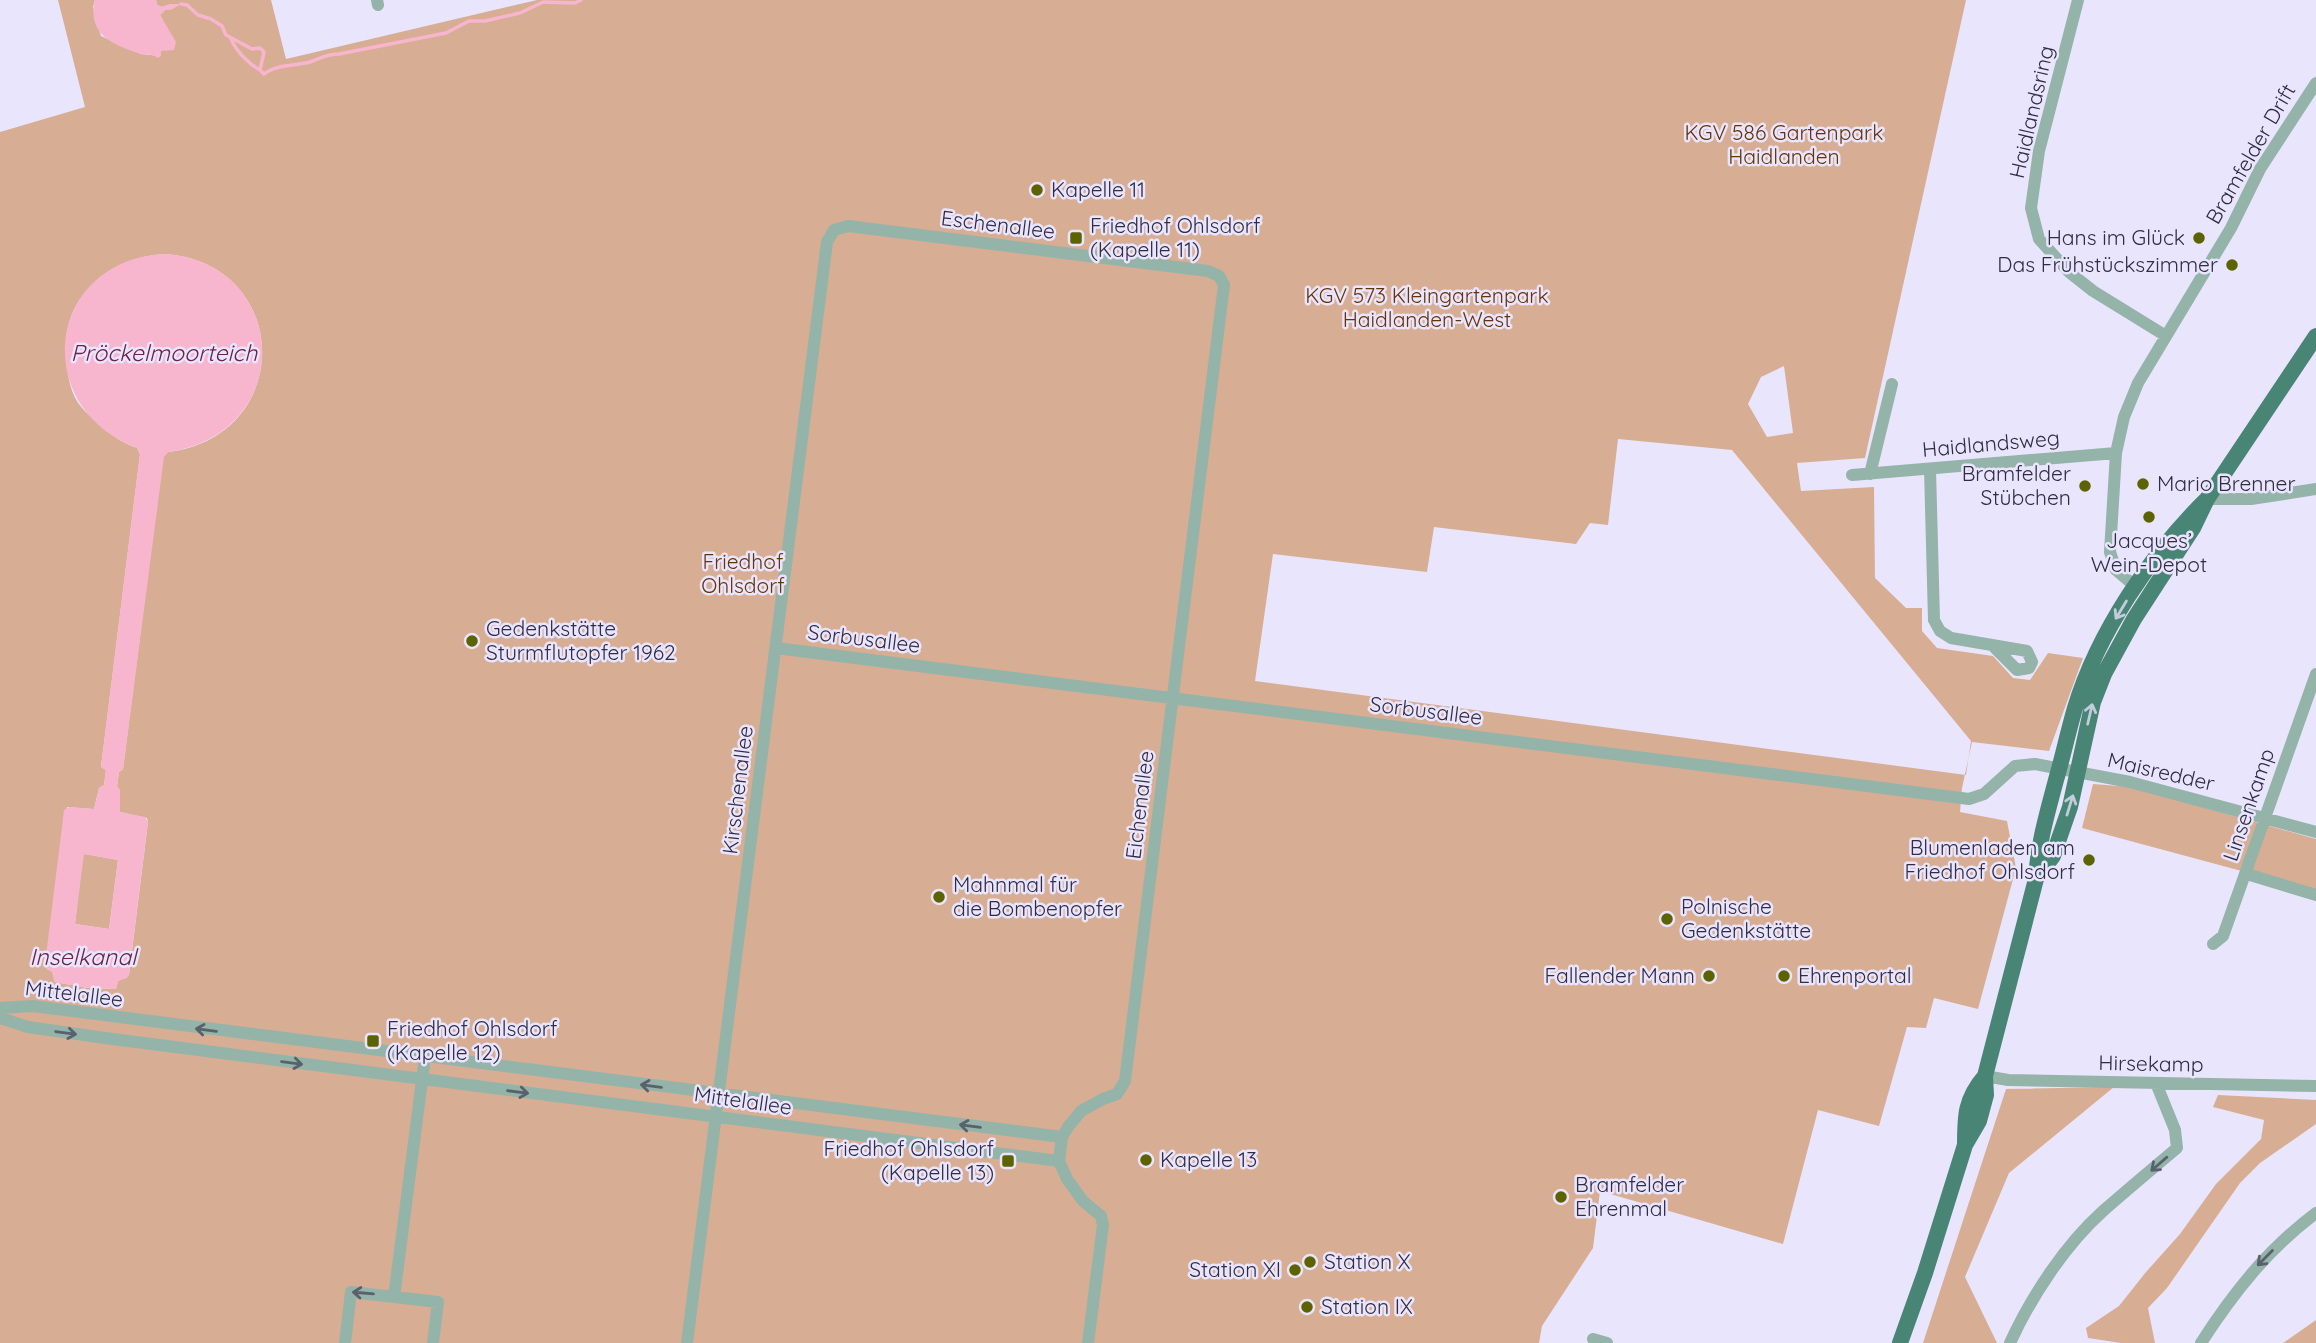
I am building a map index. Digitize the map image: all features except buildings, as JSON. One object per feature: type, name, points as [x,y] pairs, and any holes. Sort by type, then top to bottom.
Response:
[{"type":"main road","points":[[2036,879],[2053,856],[2072,800],[2089,716],[2100,684],[2142,592],[2182,524],[2207,499],[2316,336]]},
{"type":"main road","points":[[1900,1343],[1965,1145],[1965,1116],[1972,1091],[1985,1076],[2036,879],[2037,852],[2075,709],[2116,617],[2142,592]]},
{"type":"street","name":"Haidlandsring","points":[[2078,0],[2039,151],[2031,208],[2039,239],[2069,272],[2093,291],[2166,336]]},
{"type":"street","name":"Bramfelder Drift","points":[[2142,592],[2119,574],[2111,558],[2116,453],[2124,417],[2138,383],[2231,228],[2276,141],[2316,83]]},
{"type":"street","name":"Eschenallee","points":[[827,243],[834,230],[849,226],[1171,266]]},
{"type":"street","name":"Kirschenallee","points":[[687,1343],[827,243]]},
{"type":"street","name":"Eichenallee","points":[[1062,1137],[1081,1111],[1116,1094],[1125,1081],[1225,289],[1221,278],[1212,272],[1171,266]]},
{"type":"street","points":[[1870,474],[1892,384]]},
{"type":"street","name":"Haidlandsweg","points":[[1852,475],[2116,453]]},
{"type":"street","points":[[1930,468],[1934,620],[1940,631],[1951,638],[1993,646]]},
{"type":"street","points":[[2207,499],[2250,499],[2316,489]]},
{"type":"street","name":"Sorbusallee","points":[[776,648],[1969,799],[1984,794],[2015,766],[2035,764],[2078,773]]},
{"type":"street","name":"Linsenkamp","points":[[2213,944],[2223,936],[2316,674]]},
{"type":"street","name":"Maisredder","points":[[2078,773],[2130,782],[2316,832]]},
{"type":"street","points":[[2250,875],[2316,895]]},
{"type":"street","name":"Mittelallee","points":[[0,1008],[33,1006],[1062,1137]]},
{"type":"street","name":"Mittelallee","points":[[0,1018],[27,1027],[421,1080],[1059,1160]]},
{"type":"street","name":"Mittelallee","points":[[141,1042],[144,1022]]},
{"type":"street","points":[[394,1297],[425,1057]]},
{"type":"street","name":"Hirsekamp","points":[[1985,1076],[2008,1080],[2316,1087]]},
{"type":"street","points":[[2010,1343],[2044,1280],[2079,1238],[2101,1213],[2177,1148],[2175,1130],[2156,1083]]},
{"type":"street","points":[[1062,1137],[1059,1160],[1070,1185],[1083,1201],[1101,1216],[1103,1225],[1088,1343]]},
{"type":"street","points":[[2200,1343],[2224,1306],[2252,1271],[2282,1240],[2316,1213]]},
{"type":"street","points":[[345,1343],[351,1292],[438,1302],[433,1343]]},
{"type":"street","points":[[1593,1339],[1607,1343]]},
{"type":"green space","name":"Friedhof Ohlsdorf","points":[[58,0],[95,0],[93,7],[101,36],[141,54],[161,56],[161,51],[171,37],[160,15],[171,4],[162,7],[157,5],[156,0],[271,0],[286,59],[537,0],[1966,0],[1865,458],[1797,463],[1801,491],[1874,487],[1875,578],[1906,608],[1922,608],[1922,631],[1937,648],[1993,656],[2013,678],[2030,680],[2048,653],[2083,658],[2049,751],[1972,742],[1968,758],[1971,741],[1732,450],[1618,439],[1608,525],[1590,523],[1576,544],[1434,527],[1427,572],[1273,554],[1255,681],[1965,775],[1960,812],[2007,821],[2016,868],[1978,1009],[1934,998],[1926,1028],[1907,1027],[1879,1126],[1818,1110],[1783,1244],[1600,1191],[1593,1248],[1542,1326],[1539,1343],[0,1343],[0,132],[85,107]],"holes":[[[165,254],[207,264],[237,286],[256,316],[262,350],[257,385],[239,416],[210,439],[168,452],[163,457],[123,769],[119,772],[117,787],[120,790],[120,812],[147,818],[148,822],[129,975],[118,981],[116,989],[88,988],[55,982],[52,971],[47,969],[67,807],[94,809],[99,788],[104,785],[106,770],[101,767],[140,454],[137,448],[118,439],[101,426],[78,403],[69,377],[67,334],[72,314],[90,287],[117,267],[148,256]],[[1784,366],[1793,433],[1767,437],[1748,404],[1761,377]]]},
{"type":"green space","points":[[2093,784],[2131,787],[2316,839],[2316,891],[2082,828]]},
{"type":"green space","points":[[85,854],[118,860],[109,929],[75,924]]},
{"type":"green space","points":[[2114,1087],[2009,1173],[1965,1277],[1997,1343],[1923,1343],[2006,1089]]},
{"type":"green space","points":[[2218,1095],[2316,1100],[2316,1124],[2260,1163],[2240,1183],[2167,1288],[2148,1308],[2155,1343],[2121,1343],[2088,1338],[2086,1328],[2119,1306],[2180,1234],[2216,1184],[2261,1139],[2264,1120],[2213,1107]]},
{"type":"green space","points":[[2316,1320],[2316,1343],[2283,1343]]},
{"type":"water","points":[[95,0],[156,0],[157,5],[162,7],[181,4],[171,10],[165,10],[160,15],[176,42],[174,50],[161,51],[158,58],[110,41],[103,36],[94,21]]},
{"type":"water","points":[[165,254],[207,264],[237,286],[255,316],[262,350],[257,384],[240,415],[210,439],[168,452],[164,457],[123,769],[119,772],[117,787],[120,790],[120,812],[145,817],[148,822],[129,975],[118,981],[116,989],[88,988],[54,982],[53,973],[45,964],[64,810],[69,807],[94,809],[99,788],[104,785],[106,770],[101,767],[140,454],[137,448],[102,428],[79,401],[67,369],[66,337],[76,307],[96,281],[126,262]],"holes":[[[84,854],[118,860],[109,929],[75,924]]]},
{"type":"waterway","points":[[181,4],[222,26],[226,35],[252,49],[260,48],[264,52],[260,70],[264,74],[275,68],[310,62],[324,56],[446,33],[469,21],[485,21],[520,13],[543,2],[575,3],[581,0]]},
{"type":"waterway","points":[[231,39],[243,57],[260,70]]},
{"type":"place","name":"Kapelle 11","points":[[1037,190]]},
{"type":"place","name":"Friedhof Ohlsdorf (Kapelle 11)","points":[[1076,238]]},
{"type":"place","name":"Hans im Glück","points":[[2199,238]]},
{"type":"place","name":"Das Frühstückszimmer","points":[[2232,265]]},
{"type":"place","name":"Mario Brenner","points":[[2143,484]]},
{"type":"place","name":"Bramfelder Stübchen","points":[[2085,486]]},
{"type":"place","name":"Jacques’ Wein-Depot","points":[[2149,517]]},
{"type":"place","name":"Gedenkstätte Sturmflutopfer 1962","points":[[472,641]]},
{"type":"place","name":"Blumenladen am Friedhof Ohlsdorf","points":[[2089,860]]},
{"type":"place","name":"Mahnmal für die Bombenopfer","points":[[939,897]]},
{"type":"place","name":"Polnische Gedenkstätte","points":[[1667,919]]},
{"type":"place","name":"Fallender Mann","points":[[1709,976]]},
{"type":"place","name":"Ehrenportal","points":[[1784,976]]},
{"type":"place","name":"Friedhof Ohlsdorf (Kapelle 12)","points":[[373,1041]]},
{"type":"place","name":"Kapelle 13","points":[[1146,1160]]},
{"type":"place","name":"Friedhof Ohlsdorf (Kapelle 13)","points":[[1008,1161]]},
{"type":"place","name":"Bramfelder Ehrenmal","points":[[1561,1197]]},
{"type":"place","name":"Station X","points":[[1310,1262]]},
{"type":"place","name":"Station XI","points":[[1295,1270]]},
{"type":"place","name":"Station IX","points":[[1307,1307]]},
{"type":"park label","name":"KGV 586 Gartenpark Haidlanden","points":[[1784,145]]},
{"type":"park label","name":"KGV 573 Kleingartenpark Haidlanden-West","points":[[1427,308]]},
{"type":"water label","name":"Pröckelmoorteich","points":[[164,353]]},
{"type":"water label","name":"Inselkanal","points":[[83,957]]}]
